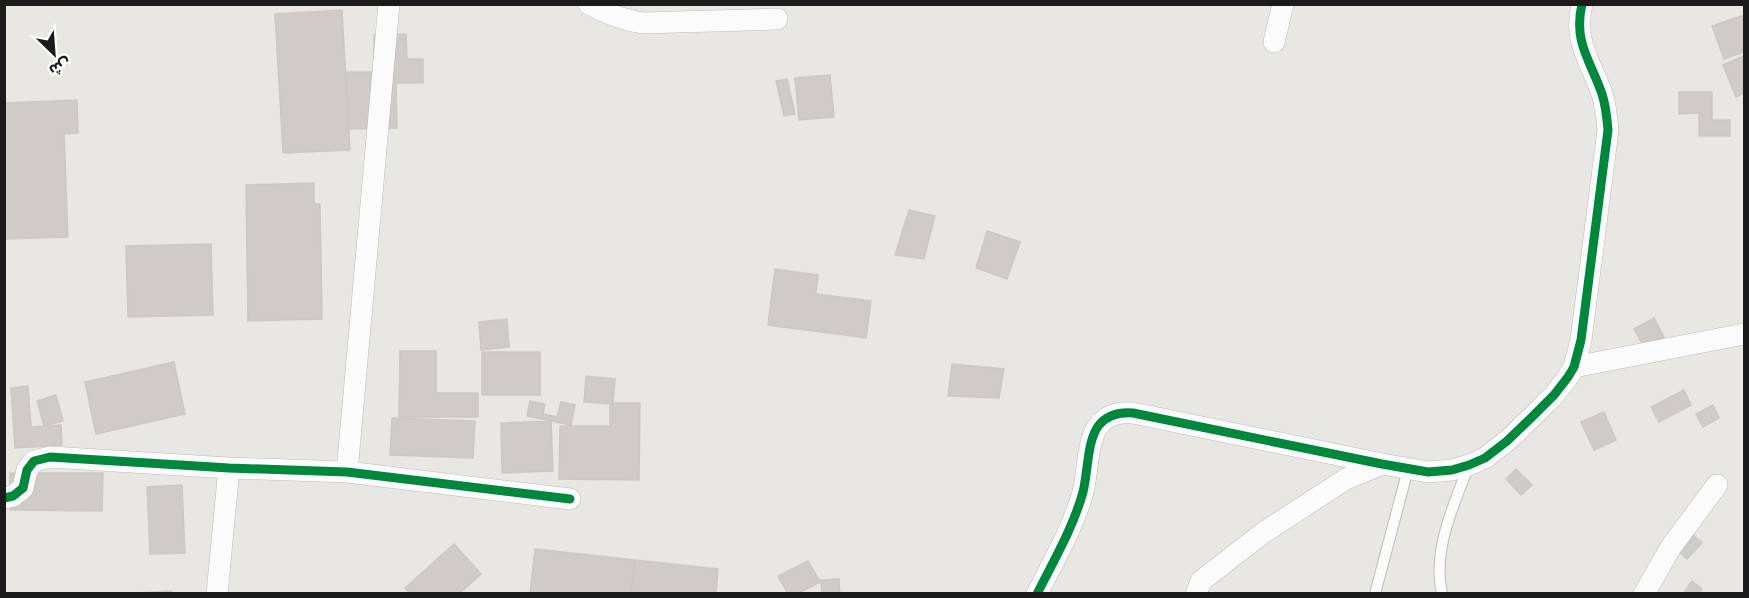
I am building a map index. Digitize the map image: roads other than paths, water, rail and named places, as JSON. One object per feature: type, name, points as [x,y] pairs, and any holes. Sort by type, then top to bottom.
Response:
[{"type":"street","points":[[347,472],[389,4]]},
{"type":"street","points":[[589,4],[623,20],[643,22],[777,19]]},
{"type":"street","points":[[1274,42],[1283,4]]},
{"type":"street","points":[[1037,594],[1070,528],[1083,491],[1094,433],[1100,423],[1110,416],[1121,412],[1133,413],[1428,472],[1452,470],[1485,458],[1507,441],[1554,395],[1574,367],[1581,340],[1608,130],[1601,92],[1582,45],[1580,14],[1582,4]]},
{"type":"street","points":[[1574,367],[1744,334]]},
{"type":"street","points":[[4,498],[13,496],[23,488],[27,470],[34,460],[50,457],[229,468],[347,472],[570,499]]},
{"type":"street","points":[[1196,594],[1201,581],[1263,533],[1346,479],[1382,464]]},
{"type":"street","points":[[217,594],[229,468]]},
{"type":"street","points":[[1644,594],[1671,547],[1717,485]]},
{"type":"lane","points":[[1442,594],[1440,578],[1445,528],[1469,465]]},
{"type":"lane","points":[[1375,594],[1408,469]]}]
